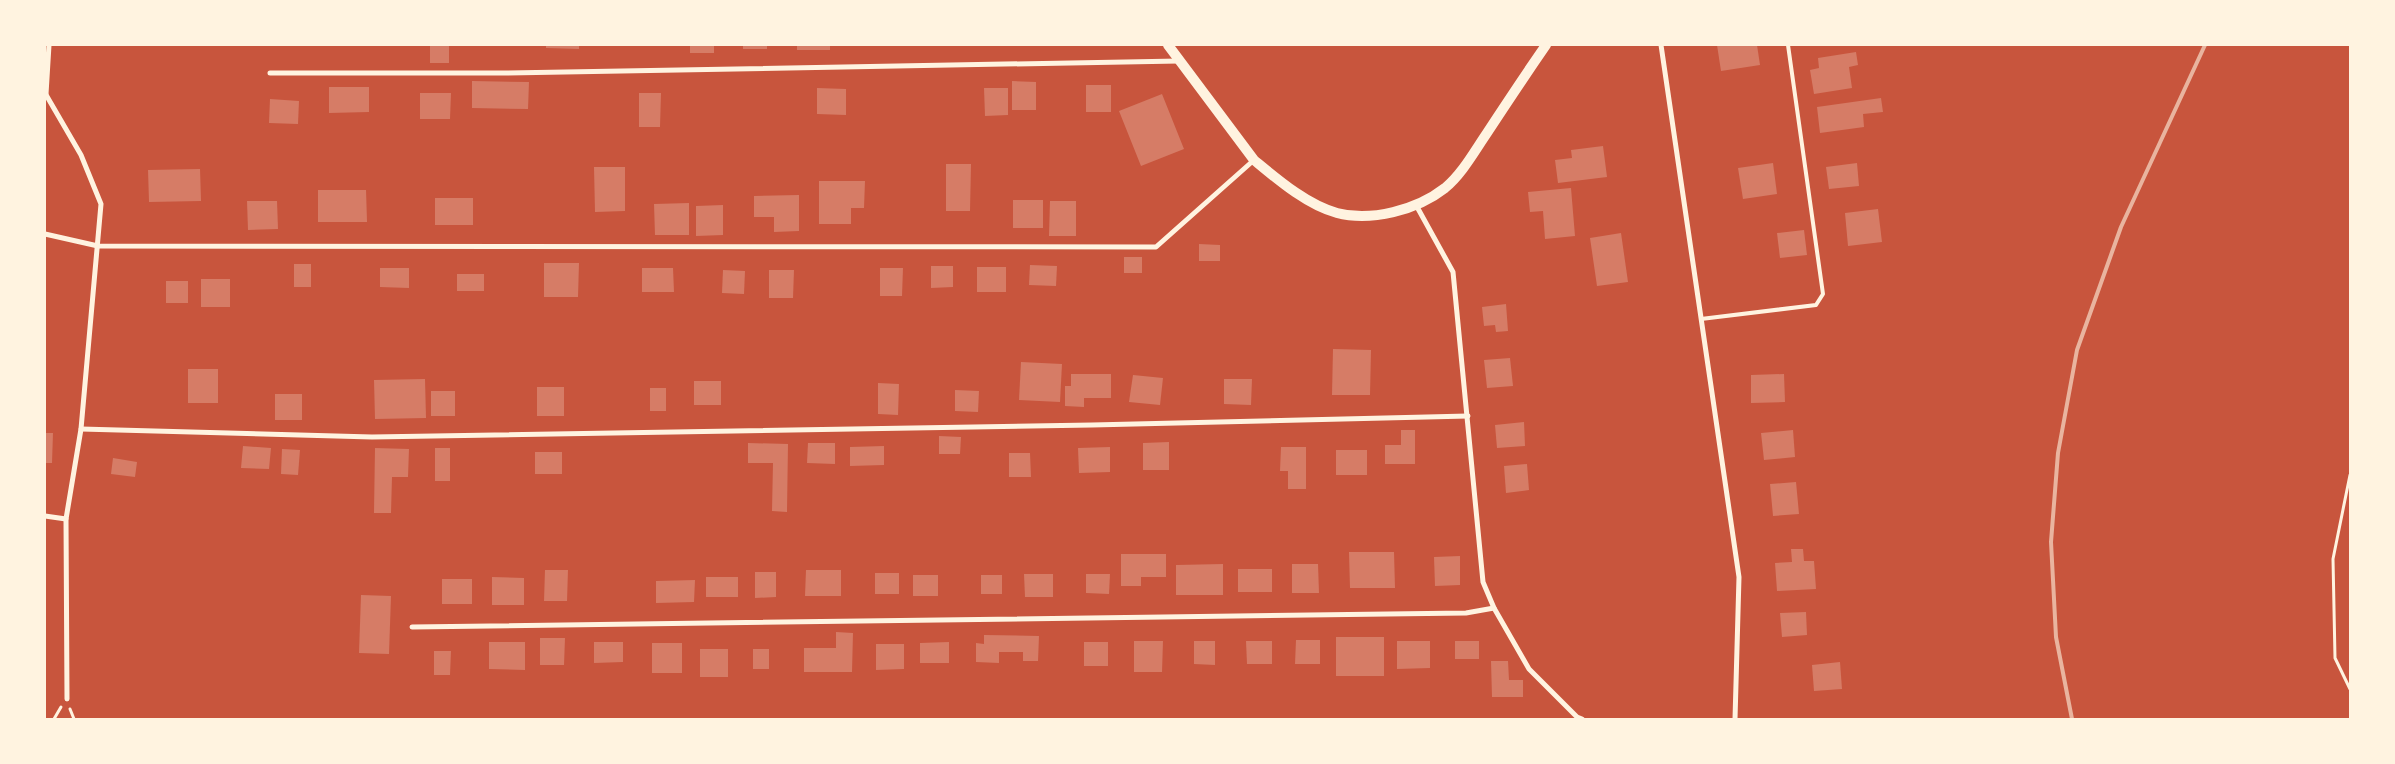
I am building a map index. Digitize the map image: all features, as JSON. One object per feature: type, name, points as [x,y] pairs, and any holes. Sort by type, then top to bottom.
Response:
[{"type":"main road","points":[[1168,45],[1254,160],[1300,195],[1337,213],[1376,216],[1416,206],[1445,187],[1466,164],[1546,45]]},
{"type":"street","points":[[49,45],[45,94],[81,155],[100,204],[98,246],[81,429],[66,519],[67,699]]},
{"type":"street","points":[[1660,45],[1739,577],[1735,719]]},
{"type":"street","points":[[270,73],[526,73],[1181,61]]},
{"type":"street","points":[[45,234],[98,246],[1156,247],[1254,160]]},
{"type":"street","points":[[1416,206],[1453,272],[1483,582],[1494,608],[1529,669],[1577,717],[1582,719]]},
{"type":"street","points":[[81,429],[372,437],[1092,425],[1468,416]]},
{"type":"street","points":[[45,516],[66,519]]},
{"type":"street","points":[[412,627],[1466,613],[1494,608]]},
{"type":"lane","points":[[1701,319],[1816,305],[1823,294],[1788,45]]},
{"type":"path","points":[[2350,475],[2333,559],[2335,658],[2350,689]]},
{"type":"building","points":[[430,45],[449,45],[449,63],[430,63]]},
{"type":"building","points":[[546,45],[579,45],[579,49],[546,48]]},
{"type":"building","points":[[690,45],[714,45],[714,53],[690,53]]},
{"type":"building","points":[[743,45],[767,45],[767,49],[743,49]]},
{"type":"building","points":[[797,45],[830,45],[830,50],[797,50]]},
{"type":"building","points":[[1717,45],[1757,45],[1760,65],[1721,71]]},
{"type":"building","points":[[1856,52],[1858,65],[1849,67],[1852,88],[1814,94],[1810,70],[1819,68],[1818,58]]},
{"type":"building","points":[[472,81],[529,82],[528,109],[472,108]]},
{"type":"building","points":[[1012,81],[1036,82],[1036,110],[1012,110]]},
{"type":"building","points":[[1086,85],[1111,85],[1111,112],[1086,112]]},
{"type":"building","points":[[329,87],[369,87],[369,112],[329,113]]},
{"type":"building","points":[[817,88],[846,89],[846,115],[817,114]]},
{"type":"building","points":[[984,88],[1008,88],[1008,115],[985,116]]},
{"type":"building","points":[[420,93],[451,93],[450,119],[420,119]]},
{"type":"building","points":[[639,93],[661,93],[660,127],[639,127]]},
{"type":"building","points":[[1162,94],[1184,149],[1141,166],[1119,111]]},
{"type":"building","points":[[1881,98],[1883,112],[1863,114],[1864,127],[1820,133],[1817,107]]},
{"type":"building","points":[[270,99],[299,101],[298,124],[269,123]]},
{"type":"building","points":[[1603,146],[1607,177],[1558,183],[1555,160],[1572,158],[1571,150]]},
{"type":"building","points":[[1773,163],[1777,194],[1743,199],[1738,168]]},
{"type":"building","points":[[1857,163],[1859,186],[1829,189],[1826,167]]},
{"type":"building","points":[[946,164],[971,164],[970,211],[946,211]]},
{"type":"building","points":[[594,167],[625,167],[625,211],[595,212]]},
{"type":"building","points":[[200,169],[201,201],[149,202],[148,170]]},
{"type":"building","points":[[819,181],[865,181],[864,208],[851,208],[851,224],[819,224]]},
{"type":"building","points":[[1571,188],[1575,236],[1545,239],[1543,211],[1530,212],[1528,192]]},
{"type":"building","points":[[318,190],[366,190],[367,222],[318,222]]},
{"type":"building","points":[[799,195],[799,231],[774,232],[774,217],[754,217],[754,196]]},
{"type":"building","points":[[435,198],[473,198],[473,225],[435,225]]},
{"type":"building","points":[[1013,200],[1043,200],[1043,228],[1013,228]]},
{"type":"building","points":[[247,201],[277,201],[278,229],[248,230]]},
{"type":"building","points":[[1050,201],[1076,201],[1076,236],[1049,236]]},
{"type":"building","points":[[689,203],[689,235],[655,235],[654,204]]},
{"type":"building","points":[[723,205],[723,235],[696,236],[696,206]]},
{"type":"building","points":[[1878,209],[1882,242],[1848,246],[1845,213]]},
{"type":"building","points":[[1804,230],[1807,255],[1780,258],[1777,233]]},
{"type":"building","points":[[1621,233],[1628,282],[1597,286],[1590,238]]},
{"type":"building","points":[[1199,244],[1220,245],[1220,261],[1199,261]]},
{"type":"building","points":[[1124,257],[1142,257],[1142,273],[1124,273]]},
{"type":"building","points":[[544,263],[579,263],[578,297],[544,297]]},
{"type":"building","points":[[294,264],[311,264],[311,287],[294,287]]},
{"type":"building","points":[[1030,265],[1057,266],[1056,286],[1029,285]]},
{"type":"building","points":[[931,266],[953,266],[953,287],[931,288]]},
{"type":"building","points":[[977,267],[1006,267],[1006,292],[977,292]]},
{"type":"building","points":[[380,268],[409,268],[409,288],[380,287]]},
{"type":"building","points":[[642,268],[673,268],[674,292],[642,292]]},
{"type":"building","points":[[880,268],[903,268],[902,296],[880,296]]},
{"type":"building","points":[[723,270],[745,271],[744,294],[722,293]]},
{"type":"building","points":[[769,270],[794,270],[793,298],[769,298]]},
{"type":"building","points":[[457,274],[484,274],[484,291],[457,291]]},
{"type":"building","points":[[201,279],[230,279],[230,307],[201,307]]},
{"type":"building","points":[[166,281],[188,281],[188,303],[166,303]]},
{"type":"building","points":[[1506,304],[1508,331],[1496,332],[1495,325],[1484,326],[1482,307]]},
{"type":"building","points":[[1333,349],[1371,350],[1370,395],[1332,395]]},
{"type":"building","points":[[1510,358],[1513,386],[1487,388],[1484,360]]},
{"type":"building","points":[[1021,362],[1062,364],[1060,402],[1019,400]]},
{"type":"building","points":[[188,369],[218,369],[218,403],[188,403]]},
{"type":"building","points":[[1071,374],[1111,374],[1111,398],[1084,398],[1084,407],[1065,406],[1065,386],[1071,386]]},
{"type":"building","points":[[1784,374],[1785,402],[1751,403],[1751,375]]},
{"type":"building","points":[[1133,375],[1163,378],[1160,405],[1129,402]]},
{"type":"building","points":[[425,379],[426,418],[375,419],[374,380]]},
{"type":"building","points":[[1224,379],[1252,379],[1251,405],[1224,404]]},
{"type":"building","points":[[694,381],[721,381],[721,405],[694,405]]},
{"type":"building","points":[[878,383],[899,384],[898,415],[878,414]]},
{"type":"building","points":[[537,387],[564,387],[564,416],[537,416]]},
{"type":"building","points":[[650,388],[666,388],[666,411],[650,411]]},
{"type":"building","points":[[955,390],[979,391],[978,412],[955,411]]},
{"type":"building","points":[[431,391],[455,391],[455,416],[431,416]]},
{"type":"building","points":[[275,394],[302,394],[302,420],[275,420]]},
{"type":"building","points":[[1524,422],[1525,446],[1497,448],[1495,425]]},
{"type":"building","points":[[1401,430],[1415,430],[1415,464],[1385,464],[1385,445],[1401,445]]},
{"type":"building","points":[[1793,430],[1795,457],[1764,460],[1761,433]]},
{"type":"building","points":[[45,433],[53,433],[52,463],[45,463]]},
{"type":"building","points":[[939,436],[961,437],[960,454],[939,454]]},
{"type":"building","points":[[1169,442],[1169,470],[1143,470],[1143,443]]},
{"type":"building","points":[[748,443],[788,444],[787,512],[772,511],[773,463],[748,463]]},
{"type":"building","points":[[808,443],[835,443],[835,464],[807,463]]},
{"type":"building","points":[[243,446],[271,448],[269,469],[241,468]]},
{"type":"building","points":[[884,446],[884,465],[850,466],[850,447]]},
{"type":"building","points":[[1110,447],[1110,472],[1079,473],[1078,448]]},
{"type":"building","points":[[1281,447],[1306,447],[1306,489],[1288,489],[1288,471],[1280,471]]},
{"type":"building","points":[[375,448],[409,449],[408,477],[392,477],[391,513],[374,513]]},
{"type":"building","points":[[435,448],[450,448],[450,481],[435,481]]},
{"type":"building","points":[[282,449],[300,450],[298,475],[281,474]]},
{"type":"building","points":[[1336,450],[1367,450],[1367,475],[1336,475]]},
{"type":"building","points":[[535,452],[562,452],[562,474],[535,474]]},
{"type":"building","points":[[1009,453],[1030,453],[1031,477],[1009,477]]},
{"type":"building","points":[[113,458],[137,462],[135,477],[111,474]]},
{"type":"building","points":[[1527,464],[1529,490],[1506,493],[1504,466]]},
{"type":"building","points":[[1796,482],[1799,514],[1773,516],[1770,484]]},
{"type":"building","points":[[1791,549],[1803,549],[1804,561],[1814,561],[1816,589],[1777,591],[1775,563],[1792,562]]},
{"type":"building","points":[[1349,552],[1394,552],[1395,588],[1350,588]]},
{"type":"building","points":[[1121,554],[1166,554],[1166,577],[1141,577],[1141,586],[1121,586]]},
{"type":"building","points":[[1460,556],[1460,585],[1435,586],[1434,557]]},
{"type":"building","points":[[1223,564],[1223,595],[1176,595],[1176,565]]},
{"type":"building","points":[[1292,564],[1318,564],[1319,593],[1292,593]]},
{"type":"building","points":[[1238,569],[1272,569],[1272,592],[1238,592]]},
{"type":"building","points":[[545,570],[568,570],[567,601],[544,601]]},
{"type":"building","points":[[806,570],[841,570],[841,596],[805,596]]},
{"type":"building","points":[[755,572],[776,572],[776,597],[755,598]]},
{"type":"building","points":[[875,573],[899,573],[899,594],[875,594]]},
{"type":"building","points":[[1024,574],[1053,574],[1053,597],[1025,597]]},
{"type":"building","points":[[1086,574],[1110,574],[1109,594],[1086,593]]},
{"type":"building","points":[[913,575],[938,575],[938,596],[913,596]]},
{"type":"building","points":[[981,575],[1002,575],[1002,594],[981,594]]},
{"type":"building","points":[[492,577],[524,578],[524,605],[492,605]]},
{"type":"building","points":[[706,577],[738,577],[738,597],[706,597]]},
{"type":"building","points":[[442,579],[472,579],[472,604],[442,604]]},
{"type":"building","points":[[695,580],[694,602],[656,603],[656,581]]},
{"type":"building","points":[[361,595],[391,596],[389,654],[359,653]]},
{"type":"building","points":[[1806,612],[1807,635],[1782,637],[1780,613]]},
{"type":"building","points":[[836,632],[853,633],[852,672],[804,672],[804,648],[836,648]]},
{"type":"building","points":[[984,635],[1039,636],[1038,661],[1023,661],[1023,652],[999,652],[999,663],[976,662],[976,643],[984,644]]},
{"type":"building","points":[[1336,637],[1384,637],[1384,676],[1336,676]]},
{"type":"building","points":[[540,638],[565,638],[564,665],[540,665]]},
{"type":"building","points":[[1296,640],[1320,640],[1320,664],[1295,664]]},
{"type":"building","points":[[1134,641],[1163,641],[1162,672],[1134,672]]},
{"type":"building","points":[[1194,641],[1215,641],[1215,665],[1194,664]]},
{"type":"building","points":[[1246,641],[1272,641],[1272,664],[1247,664]]},
{"type":"building","points":[[1397,641],[1430,641],[1430,668],[1397,669]]},
{"type":"building","points":[[1455,641],[1479,641],[1479,659],[1455,659]]},
{"type":"building","points":[[489,642],[525,642],[525,670],[489,669]]},
{"type":"building","points":[[594,642],[623,642],[623,662],[594,663]]},
{"type":"building","points":[[949,642],[949,663],[920,663],[920,643]]},
{"type":"building","points":[[1084,642],[1108,642],[1108,666],[1084,666]]},
{"type":"building","points":[[652,643],[682,643],[682,673],[652,673]]},
{"type":"building","points":[[876,644],[904,644],[904,669],[876,670]]},
{"type":"building","points":[[700,649],[728,649],[728,677],[700,677]]},
{"type":"building","points":[[753,649],[769,649],[769,669],[753,669]]},
{"type":"building","points":[[434,651],[451,651],[450,675],[434,675]]},
{"type":"building","points":[[1491,661],[1508,661],[1509,680],[1523,680],[1523,697],[1492,697]]},
{"type":"building","points":[[1840,662],[1842,689],[1814,691],[1812,665]]},
{"type":"railway","points":[[2072,719],[2056,637],[2051,542],[2058,453],[2077,350],[2121,227],[2205,45]]}]
